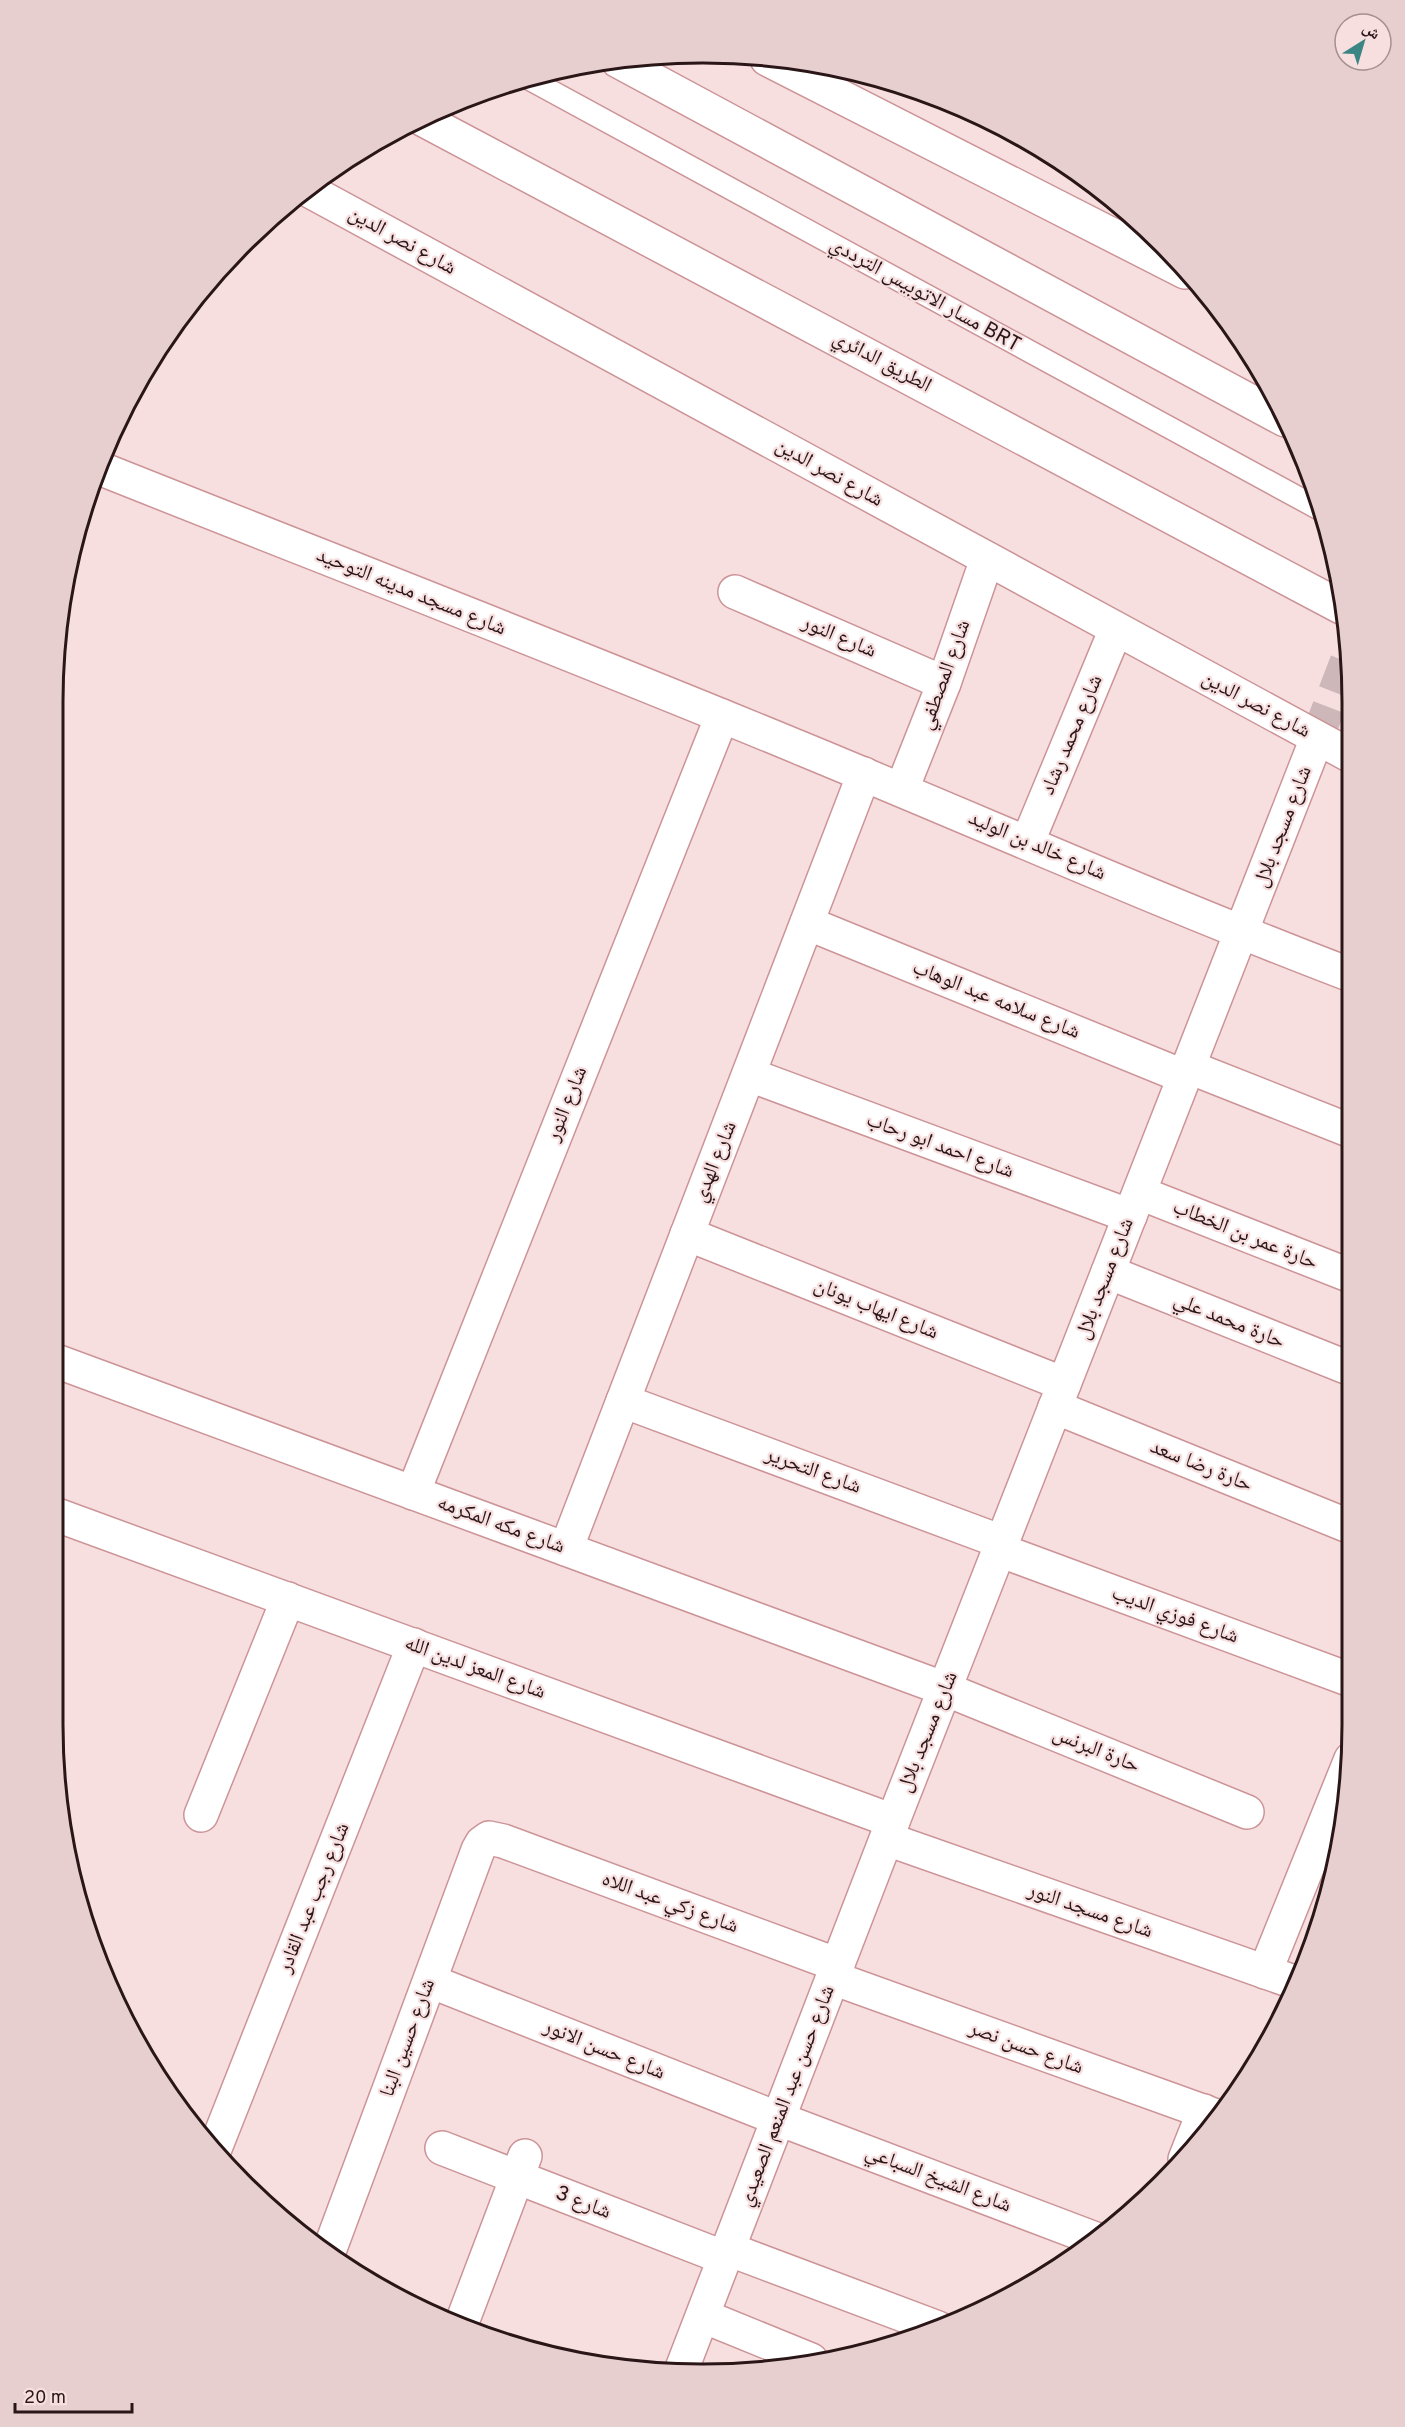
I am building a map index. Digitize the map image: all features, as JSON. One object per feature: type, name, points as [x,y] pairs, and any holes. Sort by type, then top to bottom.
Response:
[{"type":"main road","points":[[629,67],[1273,414]]},
{"type":"main road","points":[[784,68],[1166,262]]},
{"type":"main road","name":"الطريق الدائري","points":[[431,124],[1334,603]]},
{"type":"main road","name":"شارع نصر الدين","points":[[316,193],[1342,751]]},
{"type":"main road","name":"شارع مسجد مدينه التوحيد","points":[[107,471],[722,716]]},
{"type":"main road","name":"شارع المصطفي","points":[[902,789],[944,683],[987,559]]},
{"type":"main road","name":"شارع النور","points":[[735,592],[944,683]]},
{"type":"main road","name":"شارع محمد رشاد","points":[[1028,841],[1116,629]]},
{"type":"main road","name":"شارع خالد بن الوليد","points":[[722,716],[1028,841],[1241,933],[1342,972]]},
{"type":"main road","name":"شارع النور","points":[[412,1493],[722,716]]},
{"type":"main road","name":"شارع مسجد بلال","points":[[890,1830],[1317,738]]},
{"type":"main road","name":"شارع الهدي","points":[[566,1549],[864,774]]},
{"type":"main road","name":"شارع سلامه عبد الوهاب","points":[[807,923],[1187,1072],[1342,1128]]},
{"type":"main road","name":"شارع احمد ابو رحاب","points":[[750,1075],[1135,1205]]},
{"type":"main road","name":"حارة عمر بن الخطاب","points":[[1135,1205],[1342,1273]]},
{"type":"main road","name":"شارع ايهاب يونان","points":[[687,1234],[1060,1396]]},
{"type":"main road","name":"حارة محمد علي","points":[[1108,1272],[1342,1365]]},
{"type":"main road","name":"شارع مكه المكرمه","points":[[63,1363],[945,1689]]},
{"type":"main road","name":"حارة رضا سعد","points":[[1060,1396],[1342,1523]]},
{"type":"main road","name":"شارع التحرير","points":[[623,1401],[1001,1546]]},
{"type":"main road","name":"شارع المعز لدين الله","points":[[63,1517],[414,1645],[890,1830]]},
{"type":"main road","name":"شارع فوزي الديب","points":[[1001,1546],[1342,1677]]},
{"type":"main road","points":[[201,1815],[288,1599]]},
{"type":"main road","name":"شارع رجب عبد القادر","points":[[218,2141],[414,1645]]},
{"type":"main road","name":"حارة البرنس","points":[[945,1689],[1247,1812]]},
{"type":"main road","points":[[1279,1977],[1338,1799]]},
{"type":"main road","name":"شارع حسن عبد المنعم الصعيدي","points":[[684,2364],[890,1830]]},
{"type":"main road","name":"شارع مسجد النور","points":[[890,1830],[1279,1977]]},
{"type":"main road","name":"شارع حسين البنا","points":[[331,2245],[478,1850],[489,1838],[503,1841]]},
{"type":"main road","name":"شارع زكي عبد اللاه","points":[[503,1841],[835,1972]]},
{"type":"main road","name":"شارع حسن نصر","points":[[835,1972],[1210,2114]]},
{"type":"main road","name":"شارع حسن الانور","points":[[430,1981],[779,2119]]},
{"type":"main road","name":"شارع الشيخ السباعي","points":[[779,2119],[1087,2236]]},
{"type":"main road","name":"شارع 3","points":[[442,2148],[521,2167],[726,2253],[925,2323]]},
{"type":"main road","points":[[464,2317],[521,2167]]},
{"type":"main road","points":[[703,2316],[802,2356]]},
{"type":"lane","name":"مسار الاتوبيس الترددي BRT","points":[[539,84],[1310,504]]},
{"type":"tunnel","points":[[1317,738],[1341,675]]}]
